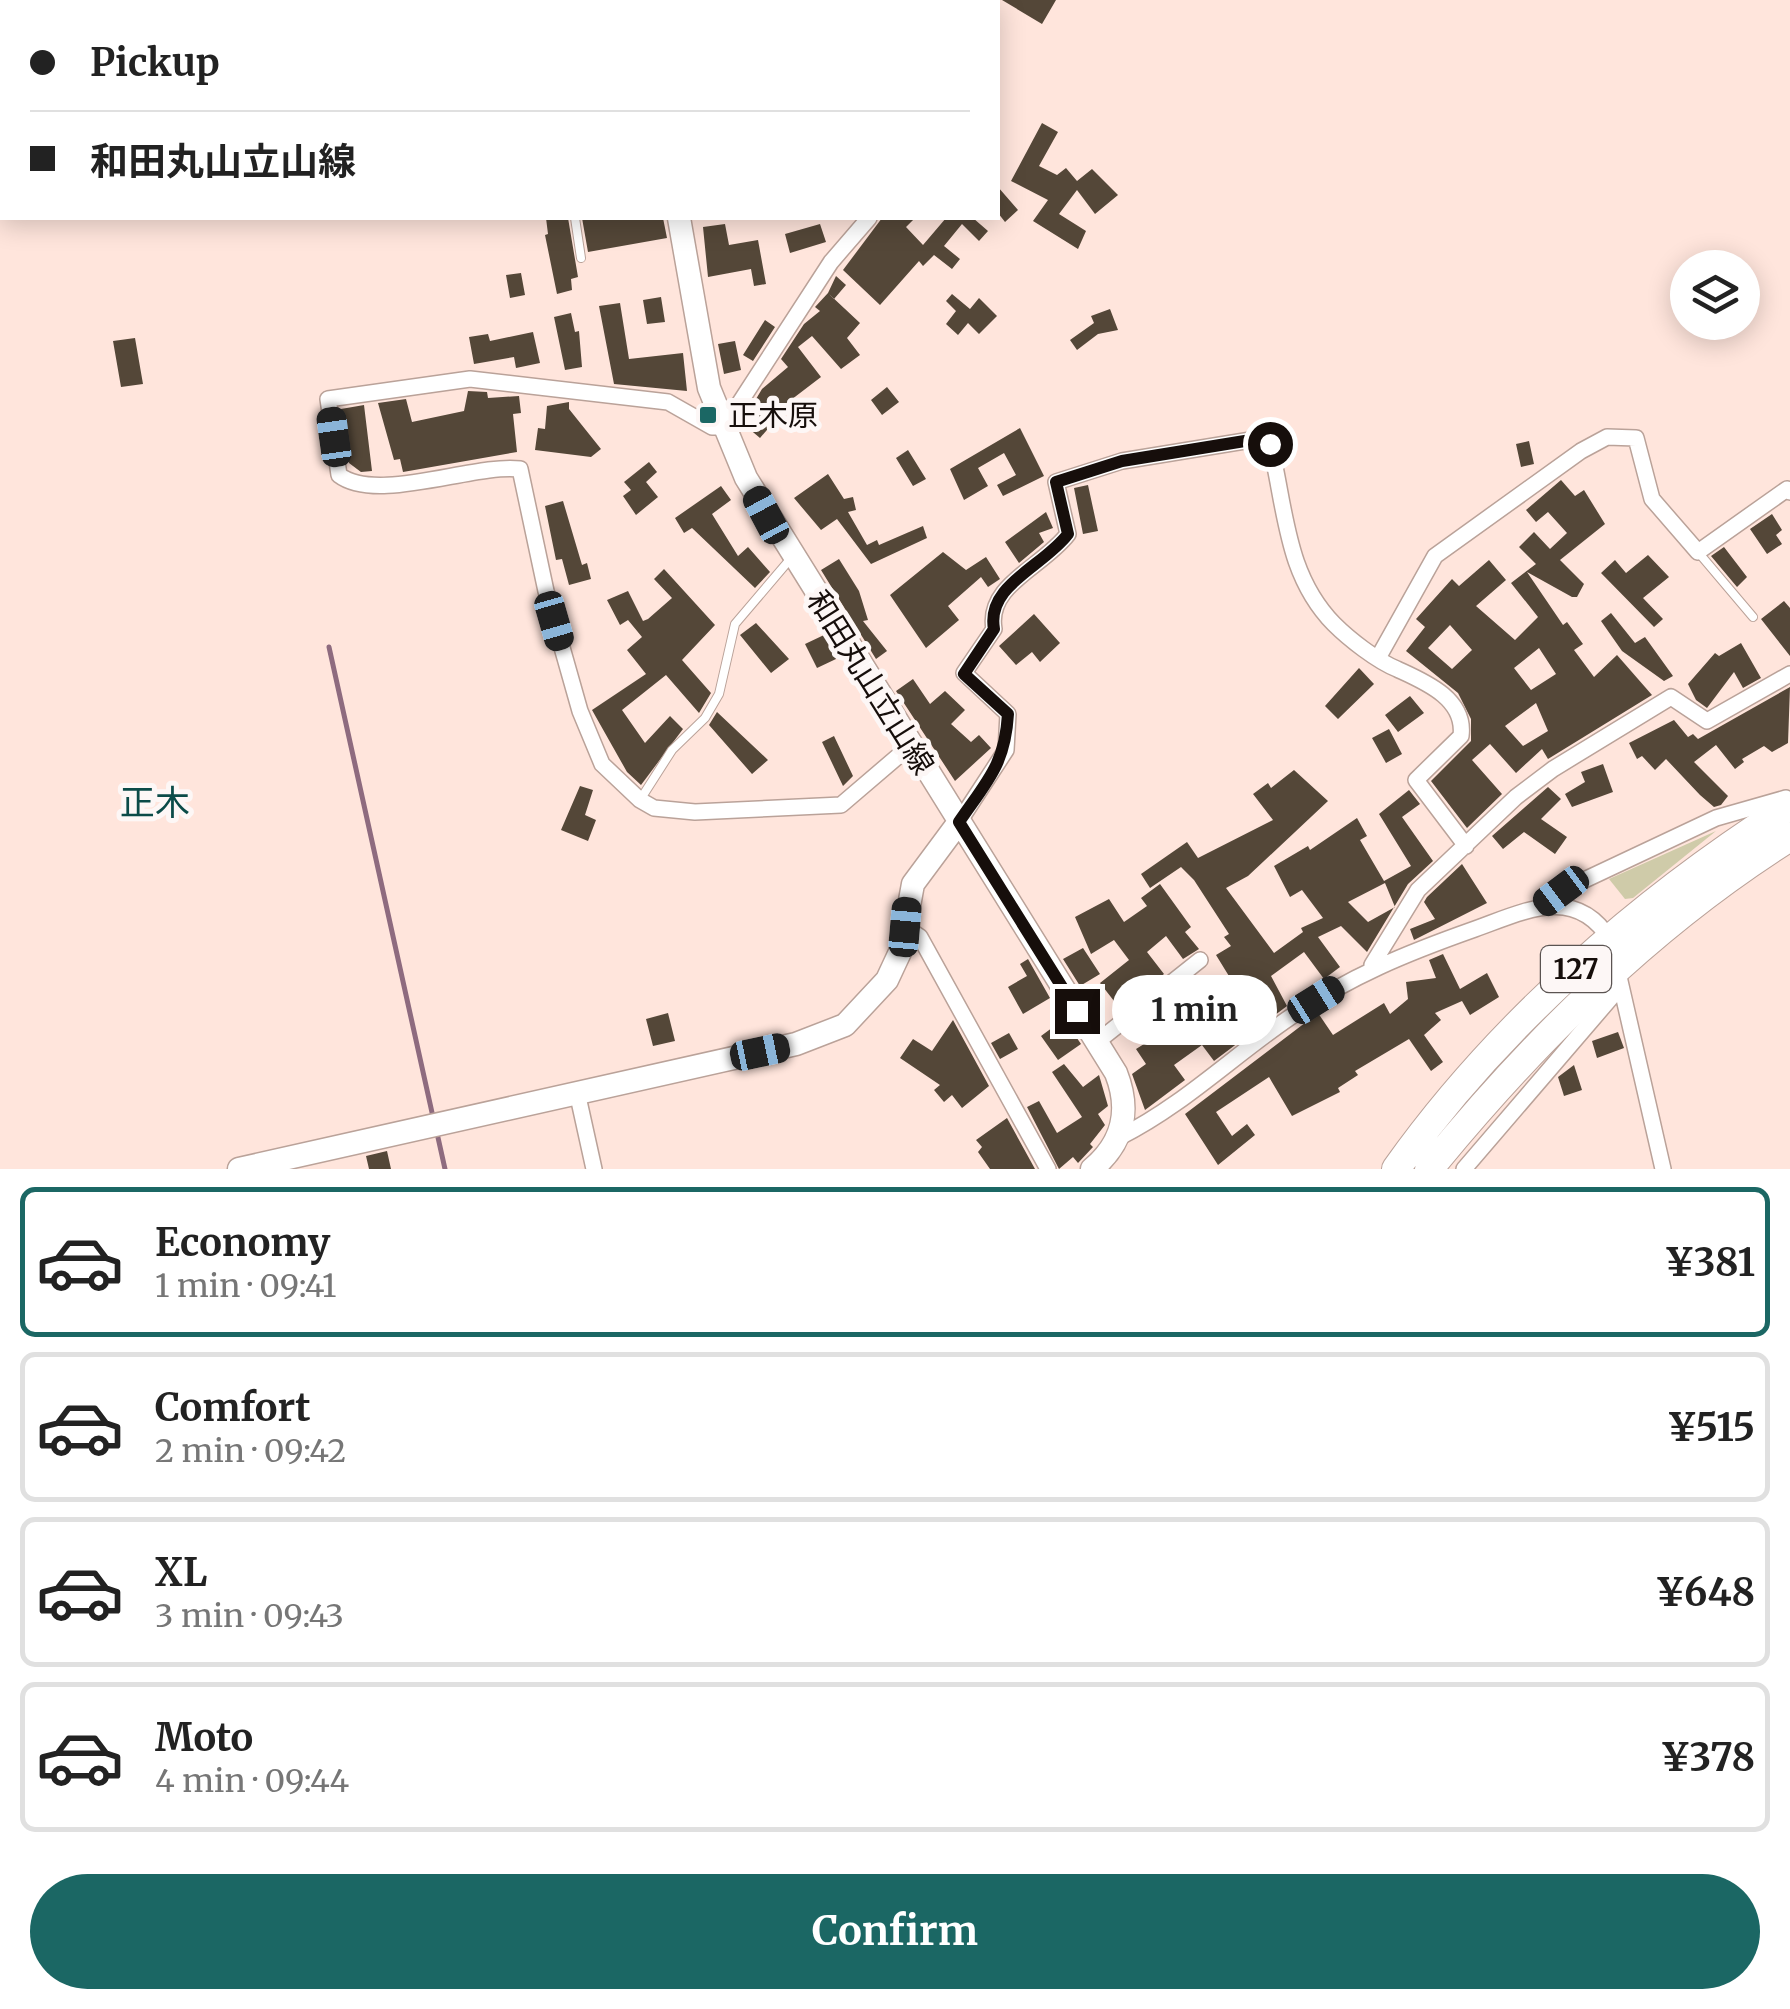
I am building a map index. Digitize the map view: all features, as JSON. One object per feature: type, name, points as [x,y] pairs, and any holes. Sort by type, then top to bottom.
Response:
[{"type":"highway","name":"127","points":[[1396,1169],[1492,1055],[1610,938],[1707,861],[1790,806]]},
{"type":"highway","name":"127","points":[[1430,1169],[1516,1067],[1726,879],[1790,837]]},
{"type":"main road","name":"和田丸山立山線","points":[[679,220],[701,353],[724,427],[746,478],[1097,1042],[1122,1089],[1120,1136]]},
{"type":"main road","points":[[238,1169],[796,1044],[845,1025],[886,980],[901,950],[912,884],[959,822]]},
{"type":"main road","points":[[1092,1169],[1120,1136]]},
{"type":"street","points":[[867,220],[832,262],[724,427],[712,427],[668,402],[470,380],[328,399],[338,475],[350,483],[432,481],[500,466],[520,469],[546,591],[580,711],[602,764],[640,800],[654,808],[695,812],[841,805],[910,746]]},
{"type":"street","points":[[1378,658],[1434,556],[1548,471],[1607,437],[1636,438],[1652,499],[1698,552],[1787,489],[1790,492]]},
{"type":"street","points":[[959,822],[1006,750],[1008,714],[964,674],[994,629],[991,611],[1000,592],[1051,556],[1068,534],[1056,482],[1091,468],[1257,439],[1270,444],[1293,564],[1334,624],[1378,658],[1441,691],[1460,722],[1461,736],[1416,780],[1466,846]]},
{"type":"street","points":[[1370,966],[1418,890],[1552,769],[1670,697],[1706,720],[1790,674]]},
{"type":"street","points":[[1120,1136],[1154,1120],[1290,1017],[1370,966],[1544,904],[1561,891],[1716,818],[1790,798]]},
{"type":"street","points":[[1544,904],[1587,913],[1610,938],[1663,1169]]},
{"type":"street","points":[[905,927],[920,937],[1048,1169]]},
{"type":"street","points":[[1097,1042],[1200,960]]},
{"type":"street","points":[[1464,1169],[1619,978]]},
{"type":"street","points":[[577,1092],[594,1169]]},
{"type":"lane","points":[[574,220],[581,258]]},
{"type":"lane","points":[[1698,552],[1753,616]]},
{"type":"lane","points":[[640,800],[672,750],[705,718],[719,694],[736,624],[792,557]]},
{"type":"shaded area","points":[[1716,831],[1633,898],[1625,899],[1609,879]]},
{"type":"building","points":[[1002,0],[1056,0],[1042,24]]},
{"type":"building","points":[[1042,123],[1058,132],[1039,166],[1057,175],[1066,168],[1077,181],[1092,169],[1118,195],[1095,214],[1077,190],[1059,214],[1086,231],[1078,249],[1033,221],[1048,200],[1011,181]]},
{"type":"building","points":[[1000,189],[1018,210],[1005,222],[1000,216]]},
{"type":"building","points":[[546,220],[568,220],[578,277],[571,279],[572,290],[557,294],[545,235]]},
{"type":"building","points":[[582,220],[663,220],[667,238],[588,252]]},
{"type":"building","points":[[880,220],[913,220],[906,227],[923,245],[944,220],[975,220],[988,231],[979,241],[962,224],[944,246],[960,259],[952,269],[934,255],[923,266],[919,261],[880,305],[843,270]]},
{"type":"building","points":[[725,224],[729,245],[758,240],[766,284],[754,286],[751,269],[708,277],[703,227]]},
{"type":"building","points":[[820,224],[826,242],[790,253],[785,234]]},
{"type":"building","points":[[521,273],[525,295],[510,298],[506,275]]},
{"type":"building","points":[[836,276],[846,285],[834,299],[860,323],[847,338],[860,355],[841,369],[812,336],[798,347],[821,377],[766,419],[772,424],[760,438],[741,422],[758,402],[762,389],[788,367],[781,359],[804,324],[820,311],[815,307]]},
{"type":"building","points":[[952,294],[970,309],[979,298],[997,316],[979,334],[968,323],[958,335],[946,324],[956,311],[946,301]]},
{"type":"building","points":[[661,297],[665,322],[647,324],[643,300]]},
{"type":"building","points":[[620,303],[629,359],[683,353],[687,391],[614,384],[599,306]]},
{"type":"building","points":[[1110,309],[1118,330],[1098,334],[1077,350],[1070,340],[1094,323],[1091,316]]},
{"type":"building","points":[[571,313],[575,332],[579,331],[582,367],[565,370],[554,317]]},
{"type":"building","points":[[765,320],[775,327],[753,361],[743,355]]},
{"type":"building","points":[[533,332],[540,363],[516,368],[514,357],[474,364],[469,337],[488,334],[490,341]]},
{"type":"building","points":[[135,338],[143,384],[121,387],[113,341]]},
{"type":"building","points":[[735,341],[741,370],[724,374],[718,344]]},
{"type":"building","points":[[887,387],[899,402],[882,415],[871,400]]},
{"type":"building","points":[[468,391],[487,392],[488,398],[519,396],[521,413],[513,414],[517,452],[403,472],[400,459],[394,460],[378,403],[406,399],[412,422],[464,411]]},
{"type":"building","points":[[569,402],[569,409],[601,449],[591,457],[535,450],[538,428],[545,429],[547,406]]},
{"type":"building","points":[[364,405],[372,471],[361,472],[349,463],[341,409]]},
{"type":"building","points":[[1020,428],[1044,476],[1003,496],[997,485],[1016,475],[1004,453],[978,468],[988,486],[964,500],[950,469]]},
{"type":"building","points":[[1529,441],[1534,464],[1521,467],[1516,444]]},
{"type":"building","points":[[908,450],[926,479],[913,486],[896,458]]},
{"type":"building","points":[[649,462],[657,472],[646,482],[658,497],[636,515],[623,496],[631,490],[624,482]]},
{"type":"building","points":[[828,474],[844,499],[853,497],[856,510],[848,512],[867,545],[877,540],[879,545],[923,526],[927,538],[871,564],[837,519],[821,530],[794,498]]},
{"type":"building","points":[[1561,480],[1575,496],[1584,490],[1605,524],[1560,560],[1584,584],[1577,597],[1527,572],[1563,625],[1567,622],[1583,644],[1574,650],[1594,677],[1617,655],[1652,695],[1548,759],[1542,749],[1516,773],[1490,744],[1472,760],[1502,794],[1467,828],[1431,781],[1471,741],[1471,719],[1458,693],[1406,651],[1425,627],[1416,619],[1452,579],[1459,586],[1489,560],[1506,580],[1476,606],[1515,640],[1538,617],[1511,583],[1536,564],[1519,547],[1534,532],[1550,549],[1567,533],[1548,512],[1536,522],[1526,510]],"holes":[[[1450,625],[1472,650],[1452,669],[1428,648]],[[1539,648],[1556,674],[1531,690],[1514,668]],[[1536,703],[1548,731],[1523,746],[1505,726]]]},
{"type":"building","points":[[1088,485],[1098,531],[1083,534],[1074,488]]},
{"type":"building","points":[[721,486],[731,500],[712,514],[738,556],[748,547],[770,572],[755,588],[692,528],[684,533],[675,518]]},
{"type":"building","points":[[563,501],[582,565],[587,563],[591,579],[569,585],[562,559],[556,560],[545,506]]},
{"type":"building","points":[[1046,512],[1053,528],[1039,533],[1044,542],[1019,563],[1005,542]]},
{"type":"building","points":[[1772,514],[1782,530],[1776,535],[1782,544],[1767,554],[1750,529]]},
{"type":"building","points":[[1724,547],[1747,577],[1737,587],[1711,556]]},
{"type":"building","points":[[943,552],[966,570],[986,557],[1000,579],[988,587],[981,577],[948,606],[959,620],[926,648],[890,595]]},
{"type":"building","points":[[1648,555],[1669,577],[1643,598],[1663,619],[1654,627],[1601,573],[1615,560],[1626,573]]},
{"type":"building","points":[[839,559],[859,591],[868,620],[863,621],[887,651],[876,659],[821,570]]},
{"type":"building","points":[[664,569],[715,625],[682,660],[711,693],[699,713],[666,675],[622,710],[645,743],[670,716],[683,729],[641,785],[627,772],[592,710],[646,674],[627,650],[642,637],[628,620],[620,625],[607,600],[628,591],[643,621],[648,619],[672,598],[654,579]]},
{"type":"building","points":[[1784,601],[1790,608],[1790,656],[1761,619]]},
{"type":"building","points":[[1611,613],[1635,643],[1645,637],[1673,676],[1664,681],[1622,651],[1601,621]]},
{"type":"building","points":[[1034,614],[1060,643],[1040,662],[1032,652],[1016,665],[999,646]]},
{"type":"building","points":[[756,623],[789,659],[771,673],[740,635]]},
{"type":"building","points":[[824,635],[836,659],[817,668],[805,644]]},
{"type":"building","points":[[1741,643],[1761,678],[1743,688],[1734,672],[1707,708],[1696,700],[1688,684],[1715,653],[1719,656]]},
{"type":"building","points":[[1359,668],[1374,684],[1338,719],[1325,706]]},
{"type":"building","points":[[913,679],[930,704],[945,691],[965,710],[951,724],[971,742],[979,735],[991,748],[955,781],[896,691]]},
{"type":"building","points":[[1790,687],[1788,743],[1772,752],[1764,746],[1742,759],[1744,762],[1735,769],[1716,745],[1694,762],[1728,796],[1721,805],[1714,807],[1666,759],[1655,770],[1642,756],[1637,759],[1629,743],[1674,720],[1688,737],[1693,734],[1698,739]]},
{"type":"building","points":[[1410,696],[1424,713],[1398,732],[1385,715]]},
{"type":"building","points":[[717,712],[768,760],[752,774],[709,725]]},
{"type":"building","points":[[1389,729],[1402,754],[1386,763],[1372,738]]},
{"type":"building","points":[[834,736],[853,776],[843,786],[822,742]]},
{"type":"building","points":[[1603,764],[1613,792],[1572,807],[1565,794],[1585,782],[1581,772]]},
{"type":"building","points":[[1294,770],[1328,801],[1248,876],[1226,888],[1274,953],[1303,932],[1301,928],[1323,918],[1302,890],[1290,897],[1274,866],[1308,846],[1310,850],[1357,818],[1367,836],[1360,840],[1384,881],[1411,866],[1379,814],[1409,790],[1420,804],[1402,817],[1433,861],[1408,884],[1395,906],[1385,883],[1348,902],[1368,922],[1394,908],[1367,952],[1341,926],[1318,937],[1340,967],[1324,979],[1304,952],[1271,976],[1287,1006],[1214,1061],[1202,1045],[1174,1065],[1185,1080],[1145,1110],[1132,1074],[1146,1064],[1136,1049],[1165,1031],[1152,1012],[1187,985],[1200,999],[1232,981],[1216,955],[1231,946],[1224,937],[1229,934],[1194,880],[1181,867],[1150,888],[1141,874],[1187,842],[1198,858],[1273,820],[1253,794],[1268,783],[1271,788]]},
{"type":"building","points":[[580,786],[593,790],[585,815],[596,820],[588,841],[561,830]]},
{"type":"building","points":[[1548,787],[1561,799],[1541,819],[1567,837],[1555,854],[1524,832],[1503,849],[1492,836]]},
{"type":"building","points":[[1462,864],[1487,903],[1414,940],[1410,929],[1435,919],[1424,902],[1427,897]]},
{"type":"building","points":[[1160,884],[1191,927],[1185,932],[1199,949],[1183,959],[1166,936],[1147,952],[1164,974],[1126,1004],[1119,997],[1114,1001],[1100,983],[1129,960],[1114,940],[1091,954],[1075,917],[1109,899],[1124,922],[1147,906],[1141,898]]},
{"type":"building","points":[[1083,948],[1100,974],[1080,986],[1063,959]]},
{"type":"building","points":[[1443,954],[1460,989],[1487,973],[1499,997],[1470,1015],[1462,1001],[1435,1013],[1441,1020],[1424,1035],[1443,1062],[1431,1071],[1409,1039],[1355,1071],[1358,1075],[1338,1088],[1340,1092],[1292,1116],[1269,1077],[1216,1112],[1232,1136],[1247,1124],[1255,1135],[1218,1165],[1185,1114],[1318,1013],[1333,1035],[1384,1003],[1390,1014],[1408,999],[1406,982],[1436,978],[1429,960]]},
{"type":"building","points":[[1028,959],[1050,998],[1023,1014],[1008,987],[1027,976],[1020,964]]},
{"type":"building","points":[[668,1013],[675,1041],[653,1046],[646,1019]]},
{"type":"building","points":[[1064,1019],[1081,1044],[1058,1060],[1041,1036]]},
{"type":"building","points":[[953,1020],[989,1086],[962,1108],[952,1095],[944,1102],[934,1090],[940,1085],[900,1058],[913,1039],[932,1051]]},
{"type":"building","points":[[1618,1032],[1624,1048],[1597,1058],[1592,1041]]},
{"type":"building","points":[[1009,1033],[1018,1049],[1000,1059],[991,1043]]},
{"type":"building","points":[[1064,1064],[1083,1087],[1099,1075],[1108,1106],[1098,1114],[1105,1125],[1090,1144],[1093,1147],[1078,1163],[1073,1157],[1059,1169],[1027,1107],[1039,1101],[1057,1133],[1082,1117],[1052,1072]]},
{"type":"building","points":[[1574,1065],[1582,1090],[1564,1096],[1558,1077]]},
{"type":"building","points":[[1007,1118],[1035,1169],[990,1169],[978,1152],[982,1147],[976,1140]]},
{"type":"building","points":[[387,1151],[391,1169],[369,1169],[366,1156]]},
{"type":"waterway","points":[[329,647],[433,1117]]},
{"type":"waterway","points":[[437,1133],[445,1169]]},
{"type":"place","name":"正木原","points":[[708,415]]},
{"type":"district","name":"正木","points":[[155,803]]},
{"type":"route","points":[[1077,1011],[959,822],[1006,750],[1008,714],[964,674],[988,643],[994,629],[991,611],[1000,592],[1051,556],[1068,534],[1056,482],[1122,461],[1257,439],[1270,444]]}]
